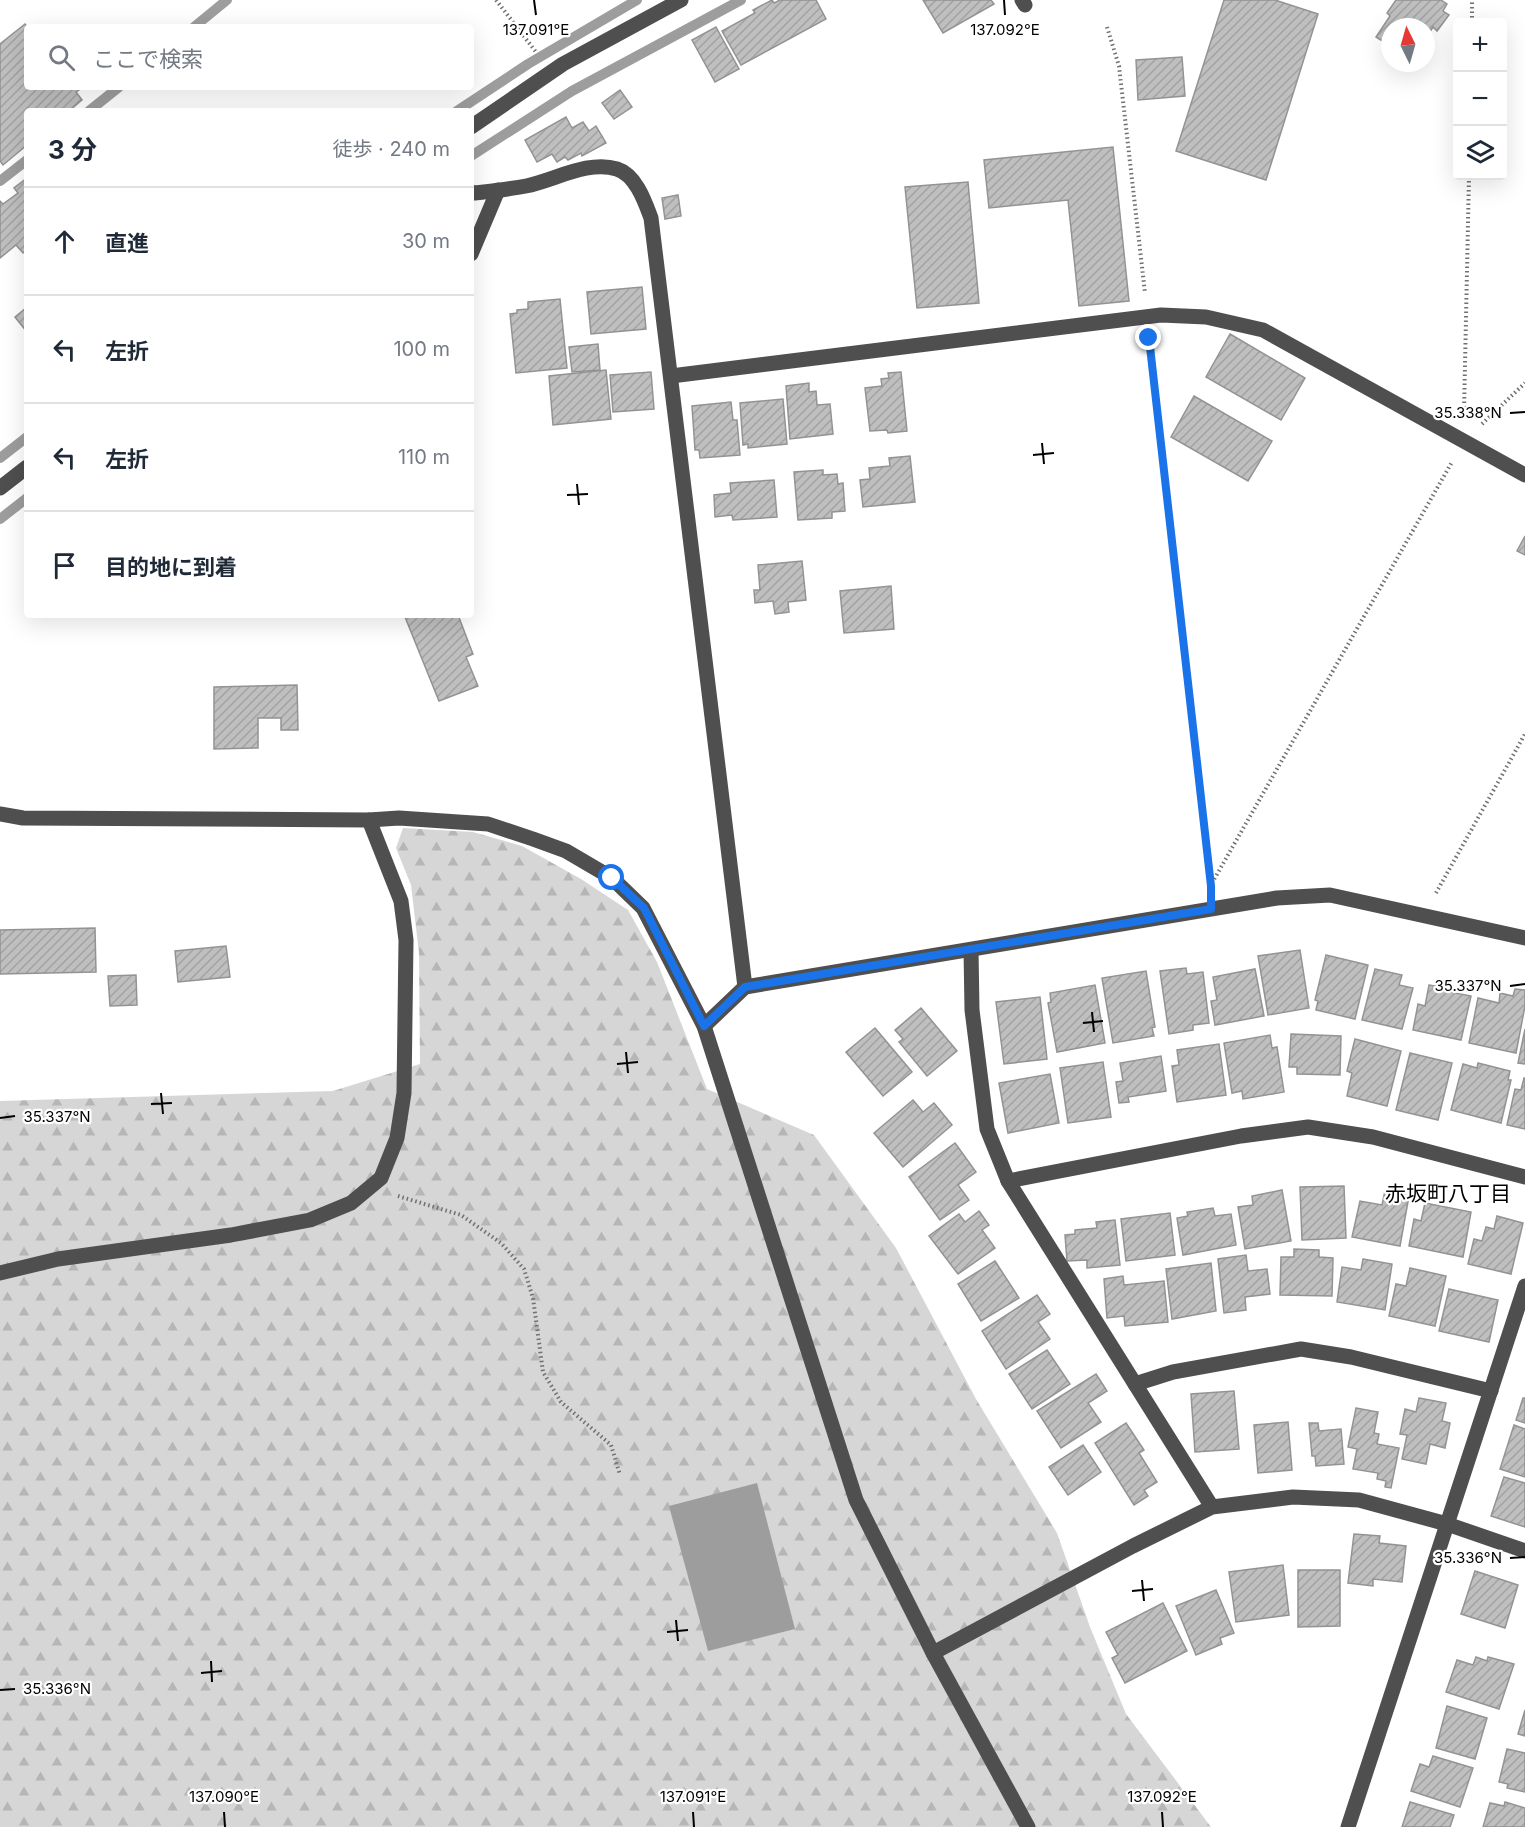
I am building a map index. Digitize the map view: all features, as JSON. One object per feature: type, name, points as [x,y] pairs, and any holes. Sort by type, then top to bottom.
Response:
[{"type":"street","points":[[474,125],[563,64],[681,0]]},
{"type":"street","points":[[474,192],[528,186],[588,168],[619,169],[642,194],[651,218],[745,987]]},
{"type":"street","points":[[474,247],[498,190]]},
{"type":"street","points":[[671,376],[1161,315],[1206,317],[1263,330],[1525,475]]},
{"type":"street","points":[[0,488],[24,469]]},
{"type":"street","points":[[0,814],[23,818],[369,820],[399,818],[488,824],[566,851],[612,878],[644,908],[704,1026],[856,1500],[933,1653],[1028,1827]]},
{"type":"street","points":[[0,1273],[58,1259],[231,1235],[310,1220],[351,1203],[381,1178],[397,1138],[404,1093],[406,940],[401,900],[369,820]]},
{"type":"street","points":[[704,1026],[745,987],[1277,898],[1330,895],[1525,938]]},
{"type":"street","points":[[971,950],[972,1010],[987,1129],[1008,1181],[1212,1508]]},
{"type":"street","points":[[1008,1181],[1241,1136],[1308,1127],[1373,1137],[1525,1177]]},
{"type":"street","points":[[1348,1827],[1525,1286]]},
{"type":"street","points":[[1134,1384],[1173,1372],[1301,1349],[1351,1357],[1491,1391]]},
{"type":"street","points":[[933,1653],[1133,1546],[1212,1508],[1293,1497],[1359,1500],[1448,1524],[1525,1551]]},
{"type":"path","points":[[496,0],[552,72]]},
{"type":"path","points":[[1472,0],[1472,18]]},
{"type":"path","points":[[1107,27],[1119,66],[1145,293],[1142,318],[1149,338],[1211,886],[1463,441],[1525,383]]},
{"type":"path","points":[[1463,441],[1469,180]]},
{"type":"path","points":[[1423,916],[1525,734]]},
{"type":"path","points":[[368,1189],[461,1215],[501,1243],[524,1269],[533,1298],[543,1372],[561,1402],[611,1445],[620,1475]]},
{"type":"green space","points":[[403,828],[473,832],[522,846],[581,879],[628,910],[657,962],[707,1089],[814,1135],[896,1248],[976,1399],[1057,1533],[1090,1627],[1126,1714],[1211,1827],[0,1827],[0,1101],[333,1091],[420,1064],[419,953],[411,885],[396,848]]},
{"type":"shaded area","points":[[757,1483],[795,1629],[708,1651],[669,1506]]},
{"type":"building","points":[[772,0],[774,3],[780,0],[816,0],[826,19],[741,65],[722,31],[755,13],[753,10]]},
{"type":"building","points":[[923,0],[991,0],[994,4],[943,33]]},
{"type":"building","points":[[1224,0],[1275,0],[1318,14],[1266,180],[1176,151]]},
{"type":"building","points":[[1396,0],[1441,0],[1447,4],[1443,11],[1449,15],[1437,31],[1435,18],[1389,18],[1390,16],[1387,13]]},
{"type":"building","points":[[24,25],[24,90],[79,90],[76,92],[82,100],[73,108],[24,108],[24,148],[3,165],[0,161],[0,44]]},
{"type":"building","points":[[716,27],[739,69],[715,82],[692,40]]},
{"type":"building","points":[[1381,30],[1381,40],[1376,37]]},
{"type":"building","points":[[1182,57],[1185,96],[1138,100],[1136,60]]},
{"type":"building","points":[[620,90],[632,107],[614,119],[602,103]]},
{"type":"building","points":[[566,117],[572,128],[583,122],[589,131],[596,126],[606,143],[582,156],[581,153],[568,160],[565,157],[557,162],[552,154],[537,162],[525,140]]},
{"type":"building","points":[[1113,147],[1129,301],[1079,306],[1068,200],[989,208],[984,160]]},
{"type":"building","points":[[24,180],[24,252],[16,245],[0,258],[0,201],[3,204],[18,193],[14,188]]},
{"type":"building","points":[[968,182],[979,303],[917,308],[905,187]]},
{"type":"building","points":[[678,195],[681,216],[665,219],[662,198]]},
{"type":"building","points":[[642,287],[646,329],[591,334],[587,292]]},
{"type":"building","points":[[560,299],[567,368],[516,373],[510,314],[517,313],[517,310],[528,309],[528,302]]},
{"type":"building","points":[[24,310],[24,328],[15,317]]},
{"type":"building","points":[[1230,334],[1305,378],[1281,420],[1206,377]]},
{"type":"building","points":[[598,344],[600,370],[572,372],[569,347]]},
{"type":"building","points":[[606,370],[611,419],[553,425],[549,376]]},
{"type":"building","points":[[651,372],[654,409],[613,412],[610,375]]},
{"type":"building","points":[[901,372],[907,431],[888,433],[887,430],[870,431],[865,388],[882,386],[881,379],[889,378],[888,373]]},
{"type":"building","points":[[809,383],[809,392],[816,391],[817,405],[830,404],[833,434],[790,439],[786,386]]},
{"type":"building","points":[[1194,396],[1272,441],[1248,481],[1171,437]]},
{"type":"building","points":[[783,399],[787,444],[748,448],[748,444],[743,445],[740,403]]},
{"type":"building","points":[[731,402],[733,420],[737,420],[740,455],[700,458],[699,450],[695,450],[692,406]]},
{"type":"building","points":[[910,456],[915,502],[863,507],[860,480],[870,479],[869,468],[890,466],[889,458]]},
{"type":"building","points":[[823,470],[823,475],[837,474],[838,484],[843,483],[845,511],[832,512],[832,518],[798,520],[794,472]]},
{"type":"building","points":[[774,480],[777,517],[733,520],[732,515],[715,517],[714,495],[731,493],[730,483]]},
{"type":"building","points":[[1525,536],[1525,555],[1517,551]]},
{"type":"building","points":[[802,561],[806,600],[788,602],[789,612],[775,614],[773,601],[755,603],[754,590],[760,590],[758,565]]},
{"type":"building","points":[[891,586],[894,629],[844,633],[840,591]]},
{"type":"building","points":[[405,618],[459,618],[473,654],[466,657],[478,686],[439,701]]},
{"type":"building","points":[[297,685],[298,730],[281,730],[281,718],[258,718],[258,748],[214,749],[214,687]]},
{"type":"building","points":[[95,928],[96,972],[0,974],[0,930]]},
{"type":"building","points":[[226,946],[230,977],[178,982],[175,951]]},
{"type":"building","points":[[1300,950],[1309,1008],[1268,1015],[1258,956]]},
{"type":"building","points":[[1326,955],[1368,965],[1355,1019],[1316,1010],[1318,1001],[1315,1000]]},
{"type":"building","points":[[1186,968],[1187,974],[1203,972],[1209,1023],[1193,1025],[1193,1030],[1169,1034],[1160,971]]},
{"type":"building","points":[[1255,969],[1264,1016],[1215,1025],[1211,1001],[1217,1000],[1213,977]]},
{"type":"building","points":[[1375,969],[1402,975],[1399,985],[1413,988],[1402,1029],[1362,1020]]},
{"type":"building","points":[[1146,971],[1155,1027],[1152,1028],[1154,1036],[1113,1043],[1102,978]]},
{"type":"building","points":[[136,975],[137,1005],[110,1006],[108,976]]},
{"type":"building","points":[[1095,985],[1105,1043],[1057,1052],[1048,1003],[1051,1002],[1050,993]]},
{"type":"building","points":[[1429,985],[1471,996],[1461,1040],[1413,1030],[1418,1004],[1425,1006]]},
{"type":"building","points":[[1515,989],[1525,990],[1525,1006],[1516,1053],[1469,1043],[1478,998],[1499,1003],[1500,993],[1513,996]]},
{"type":"building","points":[[1040,997],[1047,1059],[1004,1064],[996,1002]]},
{"type":"building","points":[[921,1008],[957,1051],[927,1076],[899,1042],[903,1039],[895,1030]]},
{"type":"building","points":[[875,1028],[912,1072],[883,1096],[846,1052]]},
{"type":"building","points":[[1525,1029],[1525,1064],[1518,1063]]},
{"type":"building","points":[[1291,1034],[1341,1036],[1340,1075],[1297,1074],[1297,1067],[1289,1067]]},
{"type":"building","points":[[1270,1035],[1272,1048],[1277,1047],[1284,1092],[1243,1099],[1242,1091],[1232,1093],[1224,1043]]},
{"type":"building","points":[[1355,1039],[1401,1051],[1387,1106],[1347,1096],[1352,1073],[1347,1071]]},
{"type":"building","points":[[1219,1044],[1226,1095],[1177,1102],[1172,1066],[1179,1065],[1177,1050]]},
{"type":"building","points":[[1410,1053],[1452,1063],[1438,1120],[1396,1110]]},
{"type":"building","points":[[1161,1056],[1166,1091],[1128,1097],[1129,1102],[1119,1103],[1116,1082],[1123,1081],[1120,1063]]},
{"type":"building","points":[[1103,1062],[1111,1117],[1068,1123],[1060,1068]]},
{"type":"building","points":[[1478,1063],[1510,1071],[1508,1080],[1511,1080],[1501,1123],[1451,1110],[1463,1064],[1477,1068]]},
{"type":"building","points":[[1050,1074],[1059,1123],[1008,1133],[999,1083]]},
{"type":"building","points":[[1524,1078],[1525,1129],[1507,1125],[1515,1089],[1521,1090]]},
{"type":"building","points":[[913,1100],[923,1112],[934,1103],[952,1125],[903,1167],[874,1133]]},
{"type":"building","points":[[955,1143],[976,1172],[958,1185],[969,1200],[940,1220],[909,1177]]},
{"type":"building","points":[[1344,1186],[1346,1238],[1302,1240],[1300,1187]]},
{"type":"building","points":[[1282,1190],[1291,1241],[1245,1249],[1238,1207],[1253,1205],[1252,1196]]},
{"type":"building","points":[[1385,1191],[1409,1196],[1400,1246],[1352,1237],[1360,1201],[1382,1205]]},
{"type":"building","points":[[1425,1203],[1471,1212],[1463,1257],[1409,1246],[1414,1219],[1421,1221]]},
{"type":"building","points":[[1213,1208],[1215,1216],[1231,1214],[1236,1245],[1183,1255],[1177,1218],[1188,1216],[1187,1212]]},
{"type":"building","points":[[979,1211],[989,1225],[982,1230],[995,1248],[958,1274],[929,1236],[959,1214],[965,1222]]},
{"type":"building","points":[[1170,1213],[1175,1255],[1126,1261],[1121,1219]]},
{"type":"building","points":[[1497,1216],[1523,1223],[1511,1274],[1468,1264],[1474,1239],[1482,1241],[1486,1227],[1494,1229]]},
{"type":"building","points":[[1115,1220],[1120,1265],[1087,1268],[1087,1260],[1067,1261],[1065,1235],[1075,1234],[1075,1230],[1097,1228],[1096,1222]]},
{"type":"building","points":[[1294,1249],[1319,1250],[1319,1257],[1333,1258],[1332,1296],[1280,1295],[1281,1257],[1294,1257]]},
{"type":"building","points":[[1246,1255],[1248,1271],[1267,1269],[1270,1294],[1245,1297],[1246,1310],[1224,1313],[1218,1259]]},
{"type":"building","points":[[1363,1259],[1392,1264],[1385,1310],[1337,1302],[1342,1267],[1361,1270]]},
{"type":"building","points":[[995,1261],[1019,1298],[981,1321],[958,1284]]},
{"type":"building","points":[[1211,1263],[1216,1311],[1172,1319],[1166,1269]]},
{"type":"building","points":[[1410,1268],[1446,1276],[1435,1326],[1389,1316],[1396,1284],[1406,1286]]},
{"type":"building","points":[[1123,1276],[1124,1285],[1164,1281],[1168,1322],[1125,1326],[1124,1316],[1107,1318],[1104,1279]]},
{"type":"building","points":[[1449,1289],[1498,1300],[1489,1342],[1439,1331]]},
{"type":"building","points":[[1037,1295],[1050,1314],[1038,1322],[1050,1339],[1006,1369],[982,1331]]},
{"type":"building","points":[[1047,1350],[1070,1384],[1032,1409],[1009,1374]]},
{"type":"building","points":[[1096,1374],[1107,1391],[1088,1403],[1101,1422],[1061,1448],[1037,1411]]},
{"type":"building","points":[[1234,1391],[1239,1449],[1195,1452],[1191,1394]]},
{"type":"building","points":[[1419,1398],[1446,1403],[1442,1421],[1450,1423],[1445,1448],[1430,1444],[1426,1464],[1402,1459],[1407,1435],[1400,1434],[1405,1409],[1416,1412]]},
{"type":"building","points":[[1523,1398],[1525,1398],[1525,1423],[1516,1420]]},
{"type":"building","points":[[1356,1408],[1378,1412],[1374,1433],[1379,1434],[1377,1444],[1399,1448],[1391,1488],[1385,1487],[1386,1481],[1377,1479],[1378,1473],[1353,1469],[1357,1449],[1348,1447]]},
{"type":"building","points":[[1288,1422],[1292,1470],[1258,1473],[1254,1425]]},
{"type":"building","points":[[1126,1423],[1144,1450],[1139,1453],[1157,1482],[1144,1490],[1148,1496],[1134,1505],[1095,1443]]},
{"type":"building","points":[[1309,1423],[1318,1423],[1319,1431],[1341,1429],[1344,1464],[1316,1466],[1315,1456],[1312,1456]]},
{"type":"building","points":[[1514,1425],[1525,1429],[1525,1477],[1500,1469]]},
{"type":"building","points":[[1083,1445],[1101,1472],[1068,1495],[1049,1467]]},
{"type":"building","points":[[1504,1477],[1525,1483],[1525,1527],[1491,1516]]},
{"type":"building","points":[[1354,1534],[1380,1536],[1379,1543],[1406,1546],[1402,1582],[1373,1579],[1373,1586],[1348,1583]]},
{"type":"building","points":[[1283,1565],[1289,1615],[1236,1622],[1229,1572]]},
{"type":"building","points":[[1298,1570],[1340,1570],[1340,1626],[1298,1627]]},
{"type":"building","points":[[1475,1571],[1518,1585],[1505,1628],[1461,1614]]},
{"type":"building","points":[[1216,1590],[1234,1633],[1220,1638],[1222,1644],[1196,1655],[1176,1606]]},
{"type":"building","points":[[1163,1603],[1187,1651],[1125,1683],[1112,1658],[1118,1655],[1106,1632]]},
{"type":"building","points":[[1476,1657],[1487,1661],[1488,1657],[1514,1664],[1499,1709],[1446,1692],[1457,1660],[1473,1665]]},
{"type":"building","points":[[1447,1706],[1487,1718],[1475,1759],[1436,1748]]},
{"type":"building","points":[[1525,1710],[1525,1736],[1518,1734]]},
{"type":"building","points":[[1507,1749],[1525,1753],[1525,1792],[1507,1788],[1508,1784],[1499,1782]]},
{"type":"building","points":[[1433,1756],[1473,1768],[1460,1807],[1411,1791],[1420,1764],[1429,1767]]},
{"type":"building","points":[[1410,1802],[1454,1815],[1450,1827],[1402,1827]]},
{"type":"building","points":[[1505,1802],[1525,1808],[1525,1827],[1483,1827],[1490,1803],[1504,1806]]},
{"type":"waterway","points":[[198,24],[227,0]]},
{"type":"waterway","points":[[462,108],[528,64],[637,0]]},
{"type":"waterway","points":[[474,154],[572,91],[741,0]]},
{"type":"waterway","points":[[93,108],[115,90]]},
{"type":"waterway","points":[[0,181],[24,162]]},
{"type":"waterway","points":[[0,458],[24,439]]},
{"type":"waterway","points":[[0,519],[24,500]]},
{"type":"district","name":"赤坂町八丁目","points":[[1448,1193]]},
{"type":"route","points":[[612,878],[644,908],[704,1026],[745,987],[1211,909],[1211,886],[1149,338]]}]
